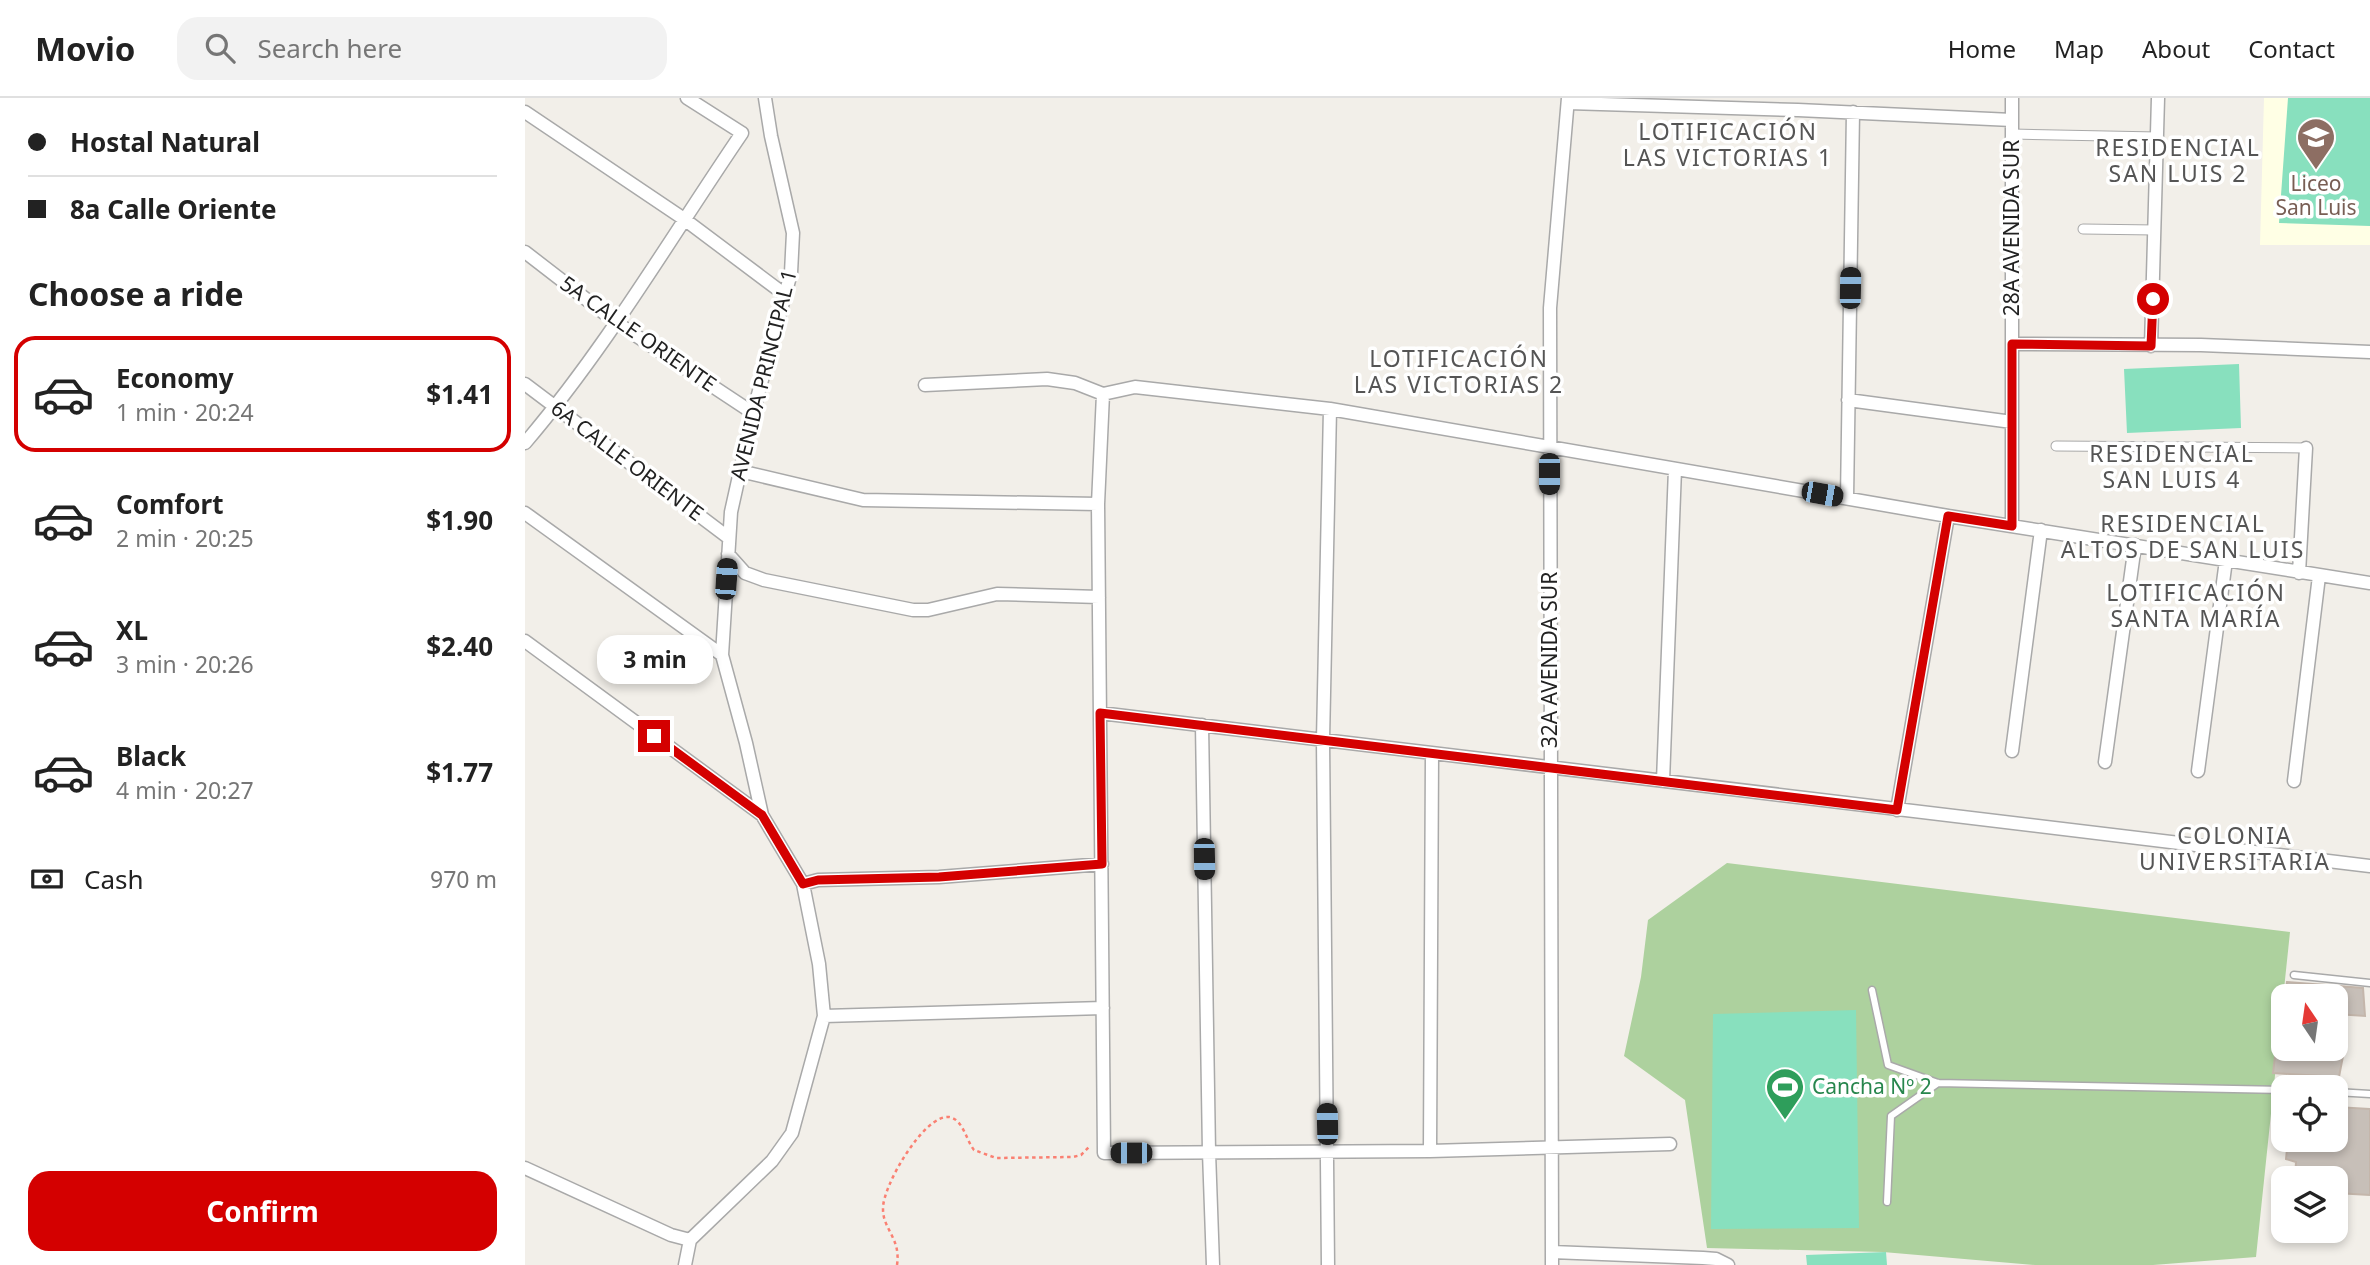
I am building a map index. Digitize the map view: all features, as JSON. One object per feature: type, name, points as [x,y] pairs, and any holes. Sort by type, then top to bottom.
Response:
[{"type":"street","points":[[525,443],[556,407],[617,323],[742,133],[687,98]]},
{"type":"street","name":"AVENIDA PRINCIPAL 1","points":[[762,815],[747,743],[722,655],[731,512],[753,413],[791,273],[793,233],[765,98]]},
{"type":"street","name":"28A AVENIDA SUR","points":[[2012,98],[2012,526]]},
{"type":"street","points":[[2151,346],[2158,98]]},
{"type":"street","points":[[1568,101],[1798,104],[1853,112],[2012,120]]},
{"type":"street","name":"32A AVENIDA SUR","points":[[1552,1259],[1550,308],[1568,101]]},
{"type":"street","points":[[525,112],[684,219],[784,294]]},
{"type":"street","points":[[1847,498],[1853,112]]},
{"type":"street","points":[[2012,134],[2157,136]]},
{"type":"street","points":[[2083,229],[2155,230]]},
{"type":"street","name":"5A CALLE ORIENTE","points":[[525,252],[617,323],[753,413]]},
{"type":"street","points":[[2012,344],[2201,345],[2370,352]]},
{"type":"street","points":[[925,385],[1047,379],[1075,383],[1103,394],[1135,387],[1330,409],[1948,516],[2370,583]]},
{"type":"street","name":"6A CALLE ORIENTE","points":[[525,384],[729,538]]},
{"type":"street","points":[[1103,394],[1098,504],[1104,1153],[1430,1151],[1670,1144]]},
{"type":"street","points":[[1848,400],[2012,422]]},
{"type":"street","points":[[1328,1265],[1323,740],[1330,409]]},
{"type":"street","points":[[2056,446],[2306,448],[2299,573]]},
{"type":"street","points":[[1663,781],[1675,469]]},
{"type":"street","points":[[740,471],[863,500],[1098,504]]},
{"type":"street","points":[[525,513],[722,655]]},
{"type":"street","points":[[1897,810],[1948,516]]},
{"type":"street","points":[[2013,751],[2041,530]]},
{"type":"street","points":[[2105,762],[2135,545]]},
{"type":"street","points":[[728,554],[745,573],[764,580],[913,610],[928,610],[997,594],[1099,597]]},
{"type":"street","points":[[2198,771],[2226,561]]},
{"type":"street","points":[[2294,781],[2319,576]]},
{"type":"street","points":[[525,641],[762,815],[803,884],[819,964],[824,1016],[792,1133],[772,1161],[690,1240],[685,1265]]},
{"type":"street","points":[[1100,713],[2370,866]]},
{"type":"street","points":[[1202,725],[1213,1265]]},
{"type":"street","points":[[1430,1151],[1431,753]]},
{"type":"street","points":[[803,884],[818,880],[939,877],[1102,864]]},
{"type":"street","points":[[824,1016],[1103,1008]]},
{"type":"street","points":[[525,1168],[671,1235],[690,1240]]},
{"type":"street","points":[[1552,1259],[1703,1258],[1716,1259],[1728,1265]]},
{"type":"lane","points":[[2294,975],[2370,983]]},
{"type":"lane","points":[[1872,990],[1888,1065],[1938,1083],[2271,1090]]},
{"type":"lane","points":[[1887,1202],[1891,1116],[1938,1083]]},
{"type":"lane","points":[[2348,1093],[2370,1094]]},
{"type":"path","points":[[897,1265],[899,1253],[884,1219],[885,1196],[895,1172],[936,1119],[948,1117],[956,1120],[974,1150],[996,1158],[1073,1157],[1087,1150],[1104,1126]]},
{"type":"shaded area","name":"Liceo San Luis","points":[[2264,98],[2370,98],[2370,245],[2260,245]]},
{"type":"green space","name":"Liceo San Luis","points":[[2288,98],[2370,98],[2370,226],[2279,223]]},
{"type":"green space","points":[[2239,364],[2241,428],[2127,433],[2124,369]]},
{"type":"green space","points":[[1727,863],[2290,932],[2285,984],[2271,984],[2271,1061],[2277,1061],[2275,1075],[2271,1075],[2271,1114],[2256,1257],[2153,1265],[2035,1265],[1883,1252],[1707,1248],[1685,1100],[1624,1056],[1641,977],[1648,920]]},
{"type":"green space","name":"Cancha Nº 2","points":[[1856,1010],[1859,1228],[1711,1229],[1713,1014]]},
{"type":"green space","points":[[1886,1252],[1887,1265],[1807,1265],[1806,1255]]},
{"type":"building","points":[[2349,987],[2363,988],[2365,1016],[2349,1015]]},
{"type":"building","points":[[2274,1061],[2342,1061],[2339,1075],[2273,1073]]},
{"type":"building","points":[[2348,1108],[2370,1109],[2370,1195],[2348,1194],[2348,1166],[2296,1166],[2296,1162],[2286,1159],[2287,1152],[2348,1152]]},
{"type":"place","name":"Liceo San Luis","points":[[2316,171]]},
{"type":"place","name":"Cancha Nº 2","points":[[1785,1121]]},
{"type":"district","name":"LOTIFICACIÓN LAS VICTORIAS 1","points":[[1728,145]]},
{"type":"district","name":"RESIDENCIAL SAN LUIS 2","points":[[2178,161]]},
{"type":"district","name":"LOTIFICACIÓN LAS VICTORIAS 2","points":[[1459,372]]},
{"type":"district","name":"RESIDENCIAL SAN LUIS 4","points":[[2172,467]]},
{"type":"district","name":"RESIDENCIAL ALTOS DE SAN LUIS","points":[[2183,537]]},
{"type":"district","name":"LOTIFICACIÓN SANTA MARÍA","points":[[2196,606]]},
{"type":"district","name":"COLONIA UNIVERSITARIA","points":[[2235,849]]},
{"type":"route","points":[[654,736],[762,815],[803,884],[818,880],[939,877],[1102,864],[1100,713],[1897,810],[1948,516],[2012,526],[2012,344],[2151,346],[2153,299]]}]
